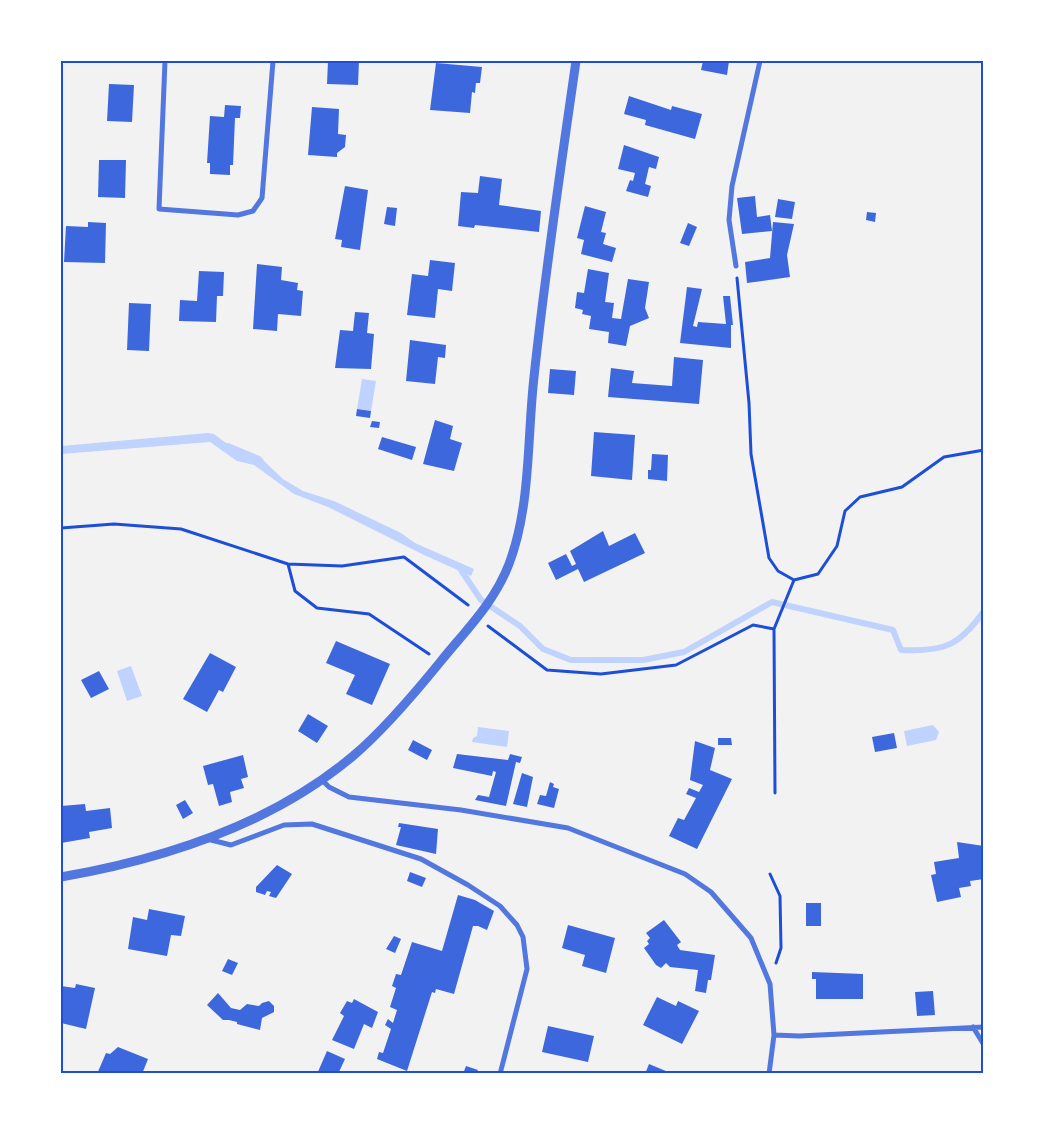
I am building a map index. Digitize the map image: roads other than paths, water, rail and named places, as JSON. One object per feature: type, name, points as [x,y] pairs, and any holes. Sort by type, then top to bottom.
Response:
[{"type":"street","points":[[165,61],[159,209],[238,215],[253,211],[262,198],[273,61]]},
{"type":"street","points":[[61,877],[116,868],[206,839],[262,814],[322,780],[354,755],[480,616],[492,598],[509,565],[522,521],[533,379],[550,239],[576,61]]},
{"type":"street","points":[[736,266],[729,220],[732,186],[760,61]]},
{"type":"street","points":[[322,780],[329,787],[349,797],[461,810],[568,828],[685,874],[711,892],[751,938],[770,984],[774,1035],[769,1074]]},
{"type":"street","points":[[206,839],[231,845],[284,825],[312,824],[421,859],[468,885],[500,906],[517,925],[523,937],[527,968],[500,1074]]},
{"type":"street","points":[[973,1027],[984,1045]]},
{"type":"street","points":[[774,1035],[799,1036],[984,1027]]},
{"type":"water","points":[[362,379],[376,381],[371,411],[357,409]]},
{"type":"water","points":[[214,434],[239,453],[264,461],[283,479],[303,491],[334,501],[401,533],[415,543],[474,569],[471,576],[424,555],[328,507],[294,494],[254,465],[237,461],[210,442],[61,454],[61,446]]},
{"type":"water","points":[[131,666],[142,696],[127,701],[117,671]]},
{"type":"water","points":[[933,725],[939,732],[936,740],[907,746],[904,731]]},
{"type":"water","points":[[478,727],[509,731],[507,747],[472,742],[473,738],[477,736]]},
{"type":"waterway","points":[[228,446],[259,459],[264,466]]},
{"type":"waterway","points":[[459,567],[481,600],[520,626],[543,649],[571,660],[643,660],[684,652],[772,602],[893,630],[901,650],[929,650],[949,644],[967,632],[984,611]]}]
